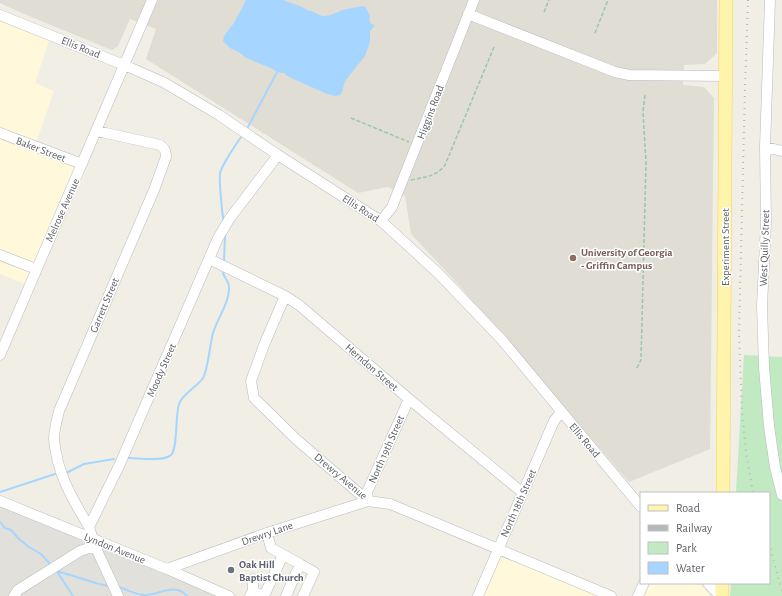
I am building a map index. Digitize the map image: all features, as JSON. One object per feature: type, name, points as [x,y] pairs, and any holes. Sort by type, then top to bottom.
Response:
[{"type":"main road","name":"Experiment Street","points":[[723,492],[726,0]]},
{"type":"main road","points":[[721,596],[722,584]]},
{"type":"street","name":"Melrose Avenue","points":[[0,355],[152,0]]},
{"type":"street","name":"Higgins Road","points":[[381,221],[392,207],[474,0]]},
{"type":"street","name":"West Quilly Street","points":[[770,0],[765,146],[766,223],[762,306],[766,396],[778,457],[782,495]]},
{"type":"street","points":[[468,14],[615,72],[629,75],[725,76]]},
{"type":"street","name":"Ellis Road","points":[[0,15],[163,82],[219,115],[381,221],[438,273],[502,340],[640,506]]},
{"type":"street","name":"Garrett Street","points":[[90,527],[70,494],[60,473],[54,438],[59,411],[154,190],[166,157],[165,149],[160,145],[96,131]]},
{"type":"street","name":"Baker Street","points":[[0,133],[82,164]]},
{"type":"street","points":[[765,146],[782,150]]},
{"type":"street","name":"Moody Street","points":[[90,527],[119,466],[218,238],[230,218],[278,155]]},
{"type":"street","points":[[0,255],[36,269]]},
{"type":"street","name":"Herndon Street","points":[[209,259],[285,296],[313,315],[409,399],[523,493]]},
{"type":"street","name":"Drewry Avenue","points":[[285,296],[264,345],[251,381],[254,398],[297,440],[368,501],[390,504],[611,596]]},
{"type":"street","name":"North 19th Street","points":[[368,501],[368,492],[409,399]]},
{"type":"street","name":"North 18th Street","points":[[478,596],[554,421],[561,412]]},
{"type":"street","name":"Lyndon Avenue","points":[[0,501],[95,543],[167,569],[229,596]]},
{"type":"street","name":"Drewry Lane","points":[[167,569],[267,533],[368,501]]},
{"type":"street","points":[[90,527],[95,543],[117,595]]},
{"type":"street","points":[[267,533],[271,548],[314,572],[303,596]]},
{"type":"street","points":[[14,596],[18,590],[57,564],[95,543]]},
{"type":"street","points":[[252,580],[251,593],[264,596],[283,555]]},
{"type":"street","points":[[286,596],[300,564]]},
{"type":"street","points":[[638,596],[644,584]]},
{"type":"street","points":[[709,584],[721,596]]},
{"type":"path","points":[[544,12],[549,0]]},
{"type":"path","points":[[595,33],[608,0]]},
{"type":"path","points":[[401,184],[434,175],[441,171],[445,165],[494,47]]},
{"type":"path","points":[[637,368],[641,360],[646,163],[643,112],[645,94]]},
{"type":"path","points":[[351,118],[417,145]]},
{"type":"shaded area","name":"University of Georgia - Griffin Campus","points":[[0,0],[717,0],[717,53],[705,64],[684,65],[683,85],[704,87],[714,98],[710,449],[629,482],[457,283],[411,234],[405,196],[388,187],[358,193],[146,59],[156,29],[130,19],[118,46],[112,50],[24,14],[0,3]]},
{"type":"shaded area","points":[[0,16],[50,38],[35,83],[54,91],[34,149],[86,171],[33,287],[0,274]]},
{"type":"shaded area","points":[[0,501],[222,596],[0,596]]},
{"type":"shaded area","points":[[498,556],[602,596],[480,596]]},
{"type":"shaded area","points":[[643,584],[700,584],[710,596],[638,596]]},
{"type":"green space","points":[[744,355],[782,357],[782,596],[730,596],[731,584],[770,584],[770,492],[736,492]]},
{"type":"water","points":[[246,0],[283,0],[324,16],[328,16],[343,10],[362,6],[366,7],[371,24],[375,25],[370,31],[370,42],[365,56],[345,81],[340,95],[335,96],[327,94],[287,76],[284,73],[277,72],[246,58],[230,48],[223,41],[224,36],[234,23]]},
{"type":"waterway","points":[[248,127],[277,72]]},
{"type":"waterway","points":[[224,222],[220,173],[226,160],[241,137]]},
{"type":"waterway","points":[[224,261],[225,235]]},
{"type":"waterway","points":[[129,458],[151,459],[163,458],[171,455],[175,446],[179,404],[183,397],[203,378],[205,374],[213,333],[229,293],[229,285],[223,273]]},
{"type":"waterway","points":[[68,472],[84,464],[114,459]]},
{"type":"waterway","points":[[0,492],[55,474]]},
{"type":"waterway","points":[[0,522],[5,528],[11,530],[29,547],[41,554],[52,566]]},
{"type":"waterway","points":[[56,570],[73,596]]},
{"type":"waterway","points":[[57,571],[109,586]]},
{"type":"waterway","points":[[118,587],[145,595],[167,590],[178,590],[187,596]]},
{"type":"railway","points":[[748,0],[739,333],[742,413],[753,492]]},
{"type":"railway","points":[[770,547],[782,592]]},
{"type":"place","name":"University of Georgia - Griffin Campus","points":[[573,258]]},
{"type":"place","name":"Oak Hill Baptist Church","points":[[231,570]]}]
